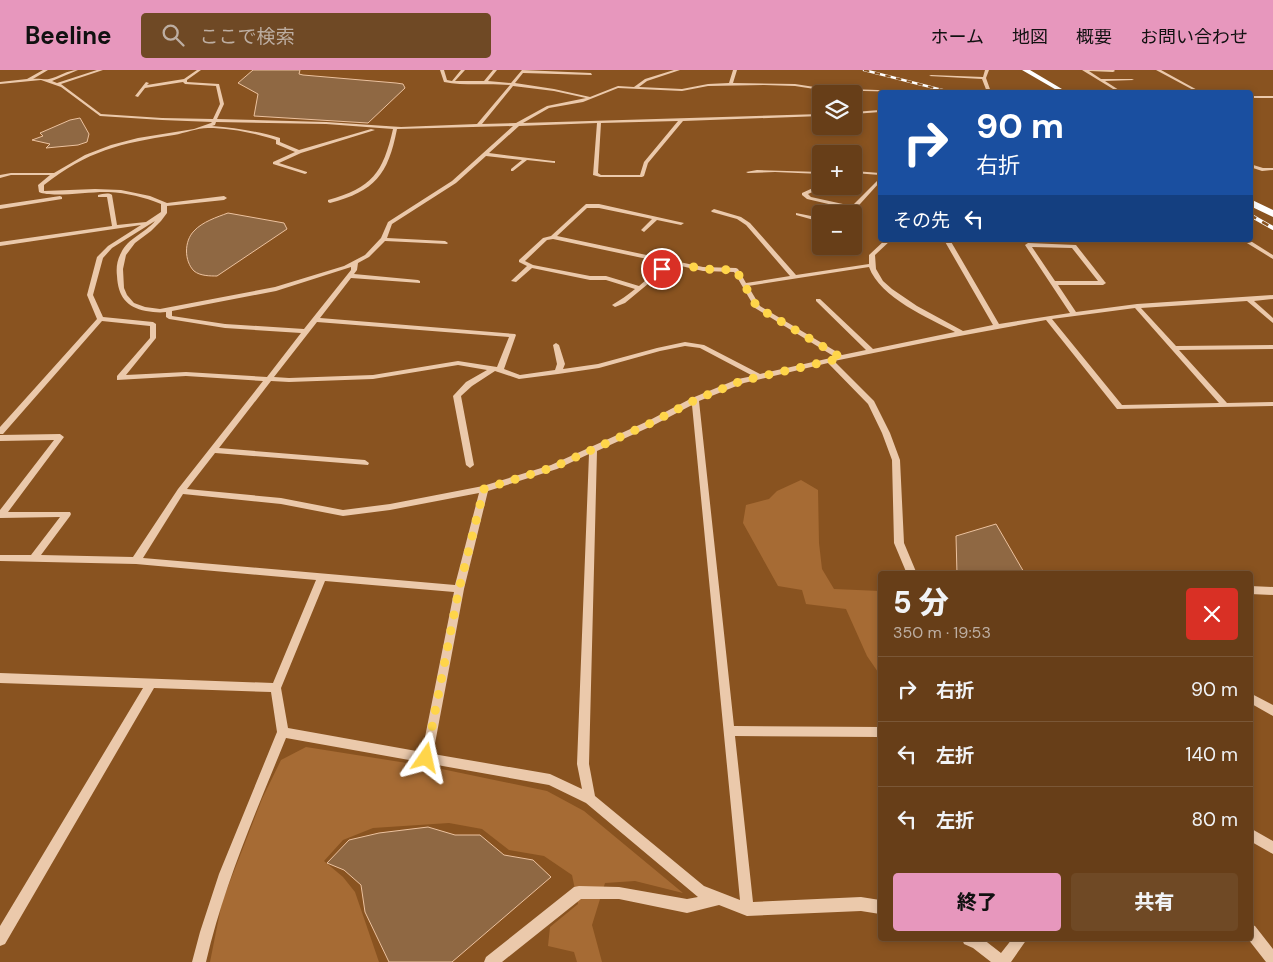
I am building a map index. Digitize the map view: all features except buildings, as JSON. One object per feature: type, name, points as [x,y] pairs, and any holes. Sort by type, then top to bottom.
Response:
[{"type":"highway","points":[[1025,70],[1060,90]]},
{"type":"highway","points":[[1018,74],[1046,90]]},
{"type":"highway","points":[[1253,194],[1273,204]]},
{"type":"highway","points":[[1253,204],[1273,214]]},
{"type":"street","points":[[0,89],[24,81],[46,70]]},
{"type":"street","points":[[48,81],[76,70]]},
{"type":"street","points":[[58,84],[101,70]]},
{"type":"street","points":[[137,96],[145,85],[185,80],[199,70]]},
{"type":"street","points":[[442,70],[445,81],[452,83],[485,82],[572,93],[593,98]]},
{"type":"street","points":[[452,83],[463,70]]},
{"type":"street","points":[[485,82],[495,70]]},
{"type":"street","points":[[635,88],[646,80],[678,70]]},
{"type":"street","points":[[731,84],[735,70]]},
{"type":"street","points":[[927,70],[932,78],[984,78]]},
{"type":"street","points":[[987,70],[984,78],[988,90]]},
{"type":"street","points":[[1084,70],[1112,71]]},
{"type":"street","points":[[1084,70],[1117,90]]},
{"type":"street","points":[[1158,70],[1195,90]]},
{"type":"street","points":[[35,71],[41,72]]},
{"type":"street","points":[[479,125],[524,71],[590,74]]},
{"type":"street","points":[[185,80],[186,83],[218,85],[222,104],[213,124],[206,127],[136,139],[111,146],[55,174],[41,185],[42,192],[124,190],[147,196],[164,205],[224,198]]},
{"type":"street","points":[[1100,80],[1132,80]]},
{"type":"street","points":[[0,83],[48,81],[58,84],[100,115],[326,123],[382,128],[812,115]]},
{"type":"street","points":[[164,205],[158,223],[124,252],[119,272],[120,293],[127,301],[142,308],[160,312],[276,289],[346,267],[367,256],[384,239],[390,223],[434,196],[518,124],[548,107],[593,98],[613,88],[682,90],[731,84],[783,84],[821,89],[878,91]]},
{"type":"street","points":[[1253,97],[1273,96]]},
{"type":"street","points":[[862,112],[878,111]]},
{"type":"street","points":[[599,122],[595,174],[633,177],[642,176],[646,163],[682,119]]},
{"type":"street","points":[[206,127],[261,133],[278,139],[278,143],[299,152]]},
{"type":"street","points":[[305,173],[275,163],[299,152],[382,128]]},
{"type":"street","points":[[330,202],[364,188],[376,175],[384,165],[392,145],[395,128]]},
{"type":"street","points":[[485,154],[553,162]]},
{"type":"street","points":[[513,170],[526,159]]},
{"type":"street","points":[[1253,166],[1262,170],[1273,169]]},
{"type":"street","points":[[748,172],[768,170],[812,173]]},
{"type":"street","points":[[862,173],[878,174]]},
{"type":"street","points":[[0,176],[11,174],[55,174]]},
{"type":"street","points":[[856,205],[878,181]]},
{"type":"street","points":[[812,190],[804,194],[808,198],[840,205]]},
{"type":"street","points":[[0,207],[45,199],[109,195],[115,228]]},
{"type":"street","points":[[553,237],[586,206],[599,206],[681,224]]},
{"type":"street","points":[[714,211],[739,218],[748,224],[794,277]]},
{"type":"street","points":[[100,319],[90,295],[100,257],[110,247],[162,214]]},
{"type":"street","points":[[798,214],[812,218]]},
{"type":"street","points":[[644,230],[656,218]]},
{"type":"street","points":[[0,244],[150,223]]},
{"type":"street","points":[[640,288],[606,278],[590,278],[531,266],[521,260],[545,239],[553,237],[703,269],[736,270],[757,307],[842,358]]},
{"type":"street","points":[[384,239],[445,244]]},
{"type":"street","points":[[886,242],[872,255],[871,265],[876,276],[910,304],[962,333]]},
{"type":"street","points":[[948,242],[997,327]]},
{"type":"street","points":[[1248,242],[1273,257]]},
{"type":"street","points":[[1053,283],[1103,283],[1074,246],[1028,245],[1053,283],[1074,314]]},
{"type":"street","points":[[136,561],[181,491],[350,276],[354,270],[355,262]]},
{"type":"street","points":[[615,305],[623,302],[671,262]]},
{"type":"street","points":[[745,285],[871,265]]},
{"type":"street","points":[[514,281],[531,266]]},
{"type":"street","points":[[350,276],[418,282]]},
{"type":"street","points":[[181,491],[281,502],[343,513],[390,507],[484,489],[554,467],[651,423],[695,400],[741,381],[759,376],[962,333],[1074,314],[1137,307],[1273,297]]},
{"type":"street","points":[[1248,299],[1273,321]]},
{"type":"street","points":[[818,300],[871,351]]},
{"type":"street","points":[[1137,307],[1225,405]]},
{"type":"street","points":[[169,309],[169,317],[225,326],[307,331]]},
{"type":"street","points":[[1048,318],[1120,407],[1273,404]]},
{"type":"street","points":[[100,319],[152,324],[153,338],[120,378],[186,374],[270,379],[373,377],[458,364],[497,369],[519,377],[599,366],[659,349],[685,344],[702,346],[759,376]]},
{"type":"street","points":[[0,432],[100,319]]},
{"type":"street","points":[[315,320],[513,335],[497,369],[469,384],[457,396],[470,465]]},
{"type":"street","points":[[556,345],[561,364],[558,372]]},
{"type":"street","points":[[1174,348],[1273,347]]},
{"type":"street","points":[[829,360],[871,403],[886,433],[896,460],[899,544],[911,571]]},
{"type":"street","points":[[695,400],[746,909]]},
{"type":"street","points":[[0,438],[60,437],[1,515],[67,514],[34,558]]},
{"type":"street","points":[[590,799],[583,764],[593,449]]},
{"type":"street","points":[[212,450],[365,463]]},
{"type":"street","points":[[426,758],[459,589],[484,489]]},
{"type":"street","points":[[0,558],[136,561],[459,589]]},
{"type":"street","points":[[199,962],[207,923],[226,870],[283,732],[276,688],[322,577]]},
{"type":"street","points":[[1253,590],[1273,591]]},
{"type":"street","points":[[0,678],[276,688]]},
{"type":"street","points":[[0,939],[151,683]]},
{"type":"street","points":[[1253,700],[1273,711]]},
{"type":"street","points":[[728,731],[878,732]]},
{"type":"street","points":[[283,732],[550,780],[590,799],[700,890],[746,909],[861,904],[878,907]]},
{"type":"street","points":[[1253,836],[1273,848]]},
{"type":"street","points":[[491,962],[579,892],[619,893],[687,906],[719,898]]},
{"type":"street","points":[[1253,935],[1273,960]]},
{"type":"street","points":[[974,941],[1002,962],[1018,941]]},
{"type":"shaded area","points":[[253,70],[300,70],[299,74],[303,75],[396,83],[403,84],[405,88],[368,123],[254,116],[258,94],[238,83]]},
{"type":"shaded area","points":[[80,118],[89,134],[87,142],[78,145],[46,148],[50,144],[32,140],[43,136],[40,133],[70,120]]},
{"type":"shaded area","points":[[228,213],[284,223],[287,229],[217,276],[196,273],[188,262],[186,251],[188,240],[197,228],[205,222]]},
{"type":"shaded area","points":[[801,480],[818,490],[819,543],[822,569],[834,589],[878,591],[878,672],[867,656],[846,609],[806,604],[802,590],[778,586],[743,523],[746,505],[769,499],[777,491]]},
{"type":"shaded area","points":[[996,524],[1023,571],[957,571],[956,536]]},
{"type":"shaded area","points":[[306,747],[432,767],[547,791],[584,811],[683,893],[635,881],[605,883],[592,925],[602,962],[577,962],[574,952],[548,946],[550,927],[578,904],[572,875],[544,856],[509,850],[482,829],[449,823],[373,828],[343,840],[324,861],[343,877],[355,892],[379,962],[210,962],[222,902],[262,799],[281,760]]},
{"type":"shaded area","points":[[428,827],[455,835],[480,835],[504,855],[533,860],[551,877],[452,962],[389,962],[365,912],[361,885],[344,870],[327,863],[349,840],[379,833]]},
{"type":"railway","points":[[864,70],[942,90]]},
{"type":"railway","points":[[1253,217],[1273,228]]},
{"type":"route","points":[[426,758],[459,589],[484,489],[554,467],[651,423],[695,400],[741,381],[842,358],[757,307],[736,270],[703,269],[671,262],[662,269]]}]
